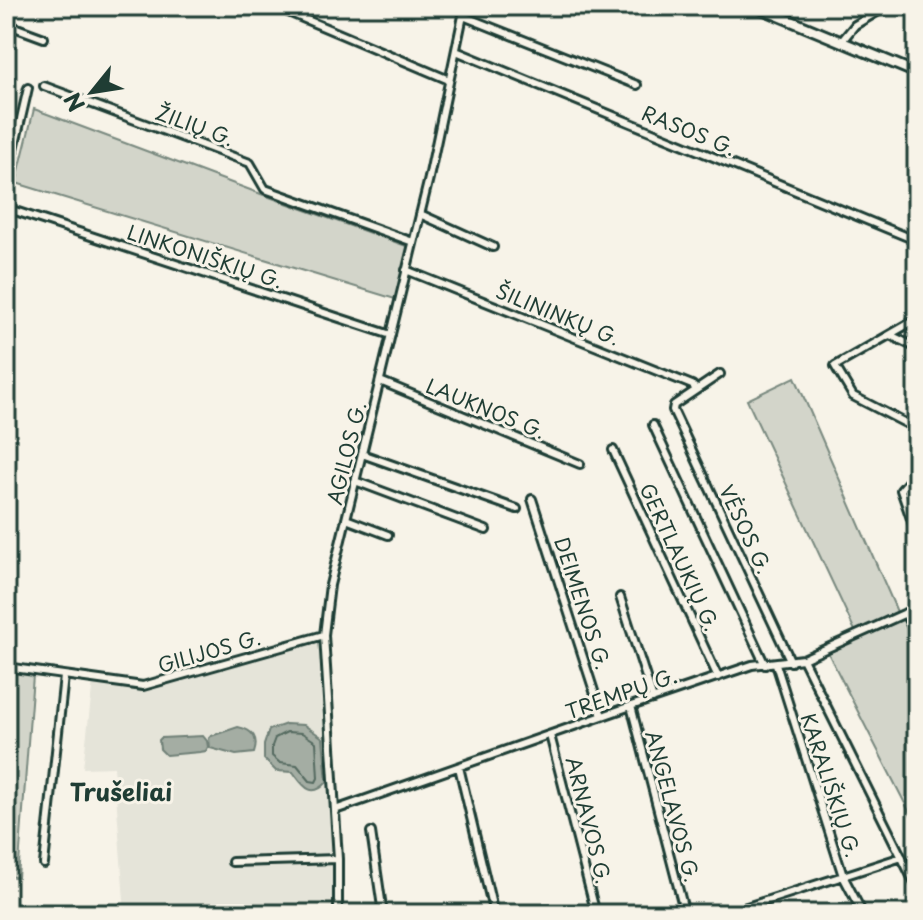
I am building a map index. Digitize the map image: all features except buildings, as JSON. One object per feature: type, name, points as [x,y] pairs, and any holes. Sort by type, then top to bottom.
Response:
[{"type":"main road","points":[[755,6],[917,73]]},
{"type":"street","points":[[274,6],[449,80]]},
{"type":"street","name":"AGILOS G.","points":[[338,914],[338,859],[324,635],[330,585],[420,214],[465,6]]},
{"type":"street","points":[[841,42],[855,25],[887,6]]},
{"type":"street","points":[[463,16],[637,85]]},
{"type":"street","points":[[6,24],[44,38]]},
{"type":"street","name":"RASOS G.","points":[[456,51],[910,238]]},
{"type":"street","name":"ŽILIŲ G.","points":[[44,86],[250,163],[265,189],[413,242]]},
{"type":"street","points":[[6,184],[28,88]]},
{"type":"street","name":"LINKONIŠKIŲ G.","points":[[9,209],[391,335]]},
{"type":"street","points":[[420,214],[493,247]]},
{"type":"street","name":"ŠILININKŲ G.","points":[[406,270],[696,389]]},
{"type":"street","points":[[917,319],[835,366],[853,396],[917,429]]},
{"type":"street","points":[[890,335],[917,348]]},
{"type":"street","points":[[696,389],[720,374]]},
{"type":"street","name":"LAUKNOS G.","points":[[380,381],[580,464]]},
{"type":"street","name":"VĖSOS G.","points":[[696,389],[674,405],[673,410],[791,662]]},
{"type":"street","points":[[653,425],[765,665]]},
{"type":"street","name":"GERTLAUKIŲ G.","points":[[613,450],[718,677]]},
{"type":"street","points":[[362,454],[517,509]]},
{"type":"street","points":[[917,472],[901,490],[917,536]]},
{"type":"street","points":[[355,481],[486,530]]},
{"type":"street","name":"DEIMENOS G.","points":[[532,499],[602,716]]},
{"type":"street","points":[[346,519],[388,535]]},
{"type":"street","points":[[620,597],[653,699]]},
{"type":"street","name":"TREMPŲ G.","points":[[335,810],[752,665],[803,659],[917,608]]},
{"type":"street","points":[[905,613],[917,637]]},
{"type":"street","name":"GILIJOS G.","points":[[6,667],[143,686],[324,635]]},
{"type":"street","points":[[803,659],[917,888]]},
{"type":"street","name":"KARALIŠKIŲ G.","points":[[776,664],[843,876],[863,914]]},
{"type":"street","points":[[44,864],[64,676]]},
{"type":"street","name":"ANGELAVOS G.","points":[[631,706],[685,914]]},
{"type":"street","name":"ARNAVOS G.","points":[[550,735],[596,914]]},
{"type":"street","points":[[459,767],[494,914]]},
{"type":"street","points":[[371,832],[383,914]]},
{"type":"street","points":[[725,914],[902,857]]},
{"type":"street","points":[[232,862],[338,859]]},
{"type":"shaded area","points":[[34,109],[409,247],[395,299],[16,183]]},
{"type":"shaded area","points":[[795,377],[898,614],[856,633],[747,400]]},
{"type":"shaded area","points":[[903,618],[917,646],[917,827],[828,653]]},
{"type":"shaded area","points":[[319,640],[322,644],[335,865],[335,914],[125,914],[114,767],[83,768],[93,681],[147,687]]},
{"type":"shaded area","points":[[7,670],[33,675],[18,878],[6,875]]},
{"type":"water","points":[[286,724],[304,725],[323,738],[327,782],[316,790],[308,789],[293,772],[276,771],[264,759],[269,730]]},
{"type":"water","points":[[238,727],[254,736],[254,753],[236,755],[210,748],[211,736]]},
{"type":"water","points":[[203,736],[207,741],[206,751],[166,755],[160,749],[161,738]]},
{"type":"district","name":"Trušeliai","points":[[121,791]]}]
